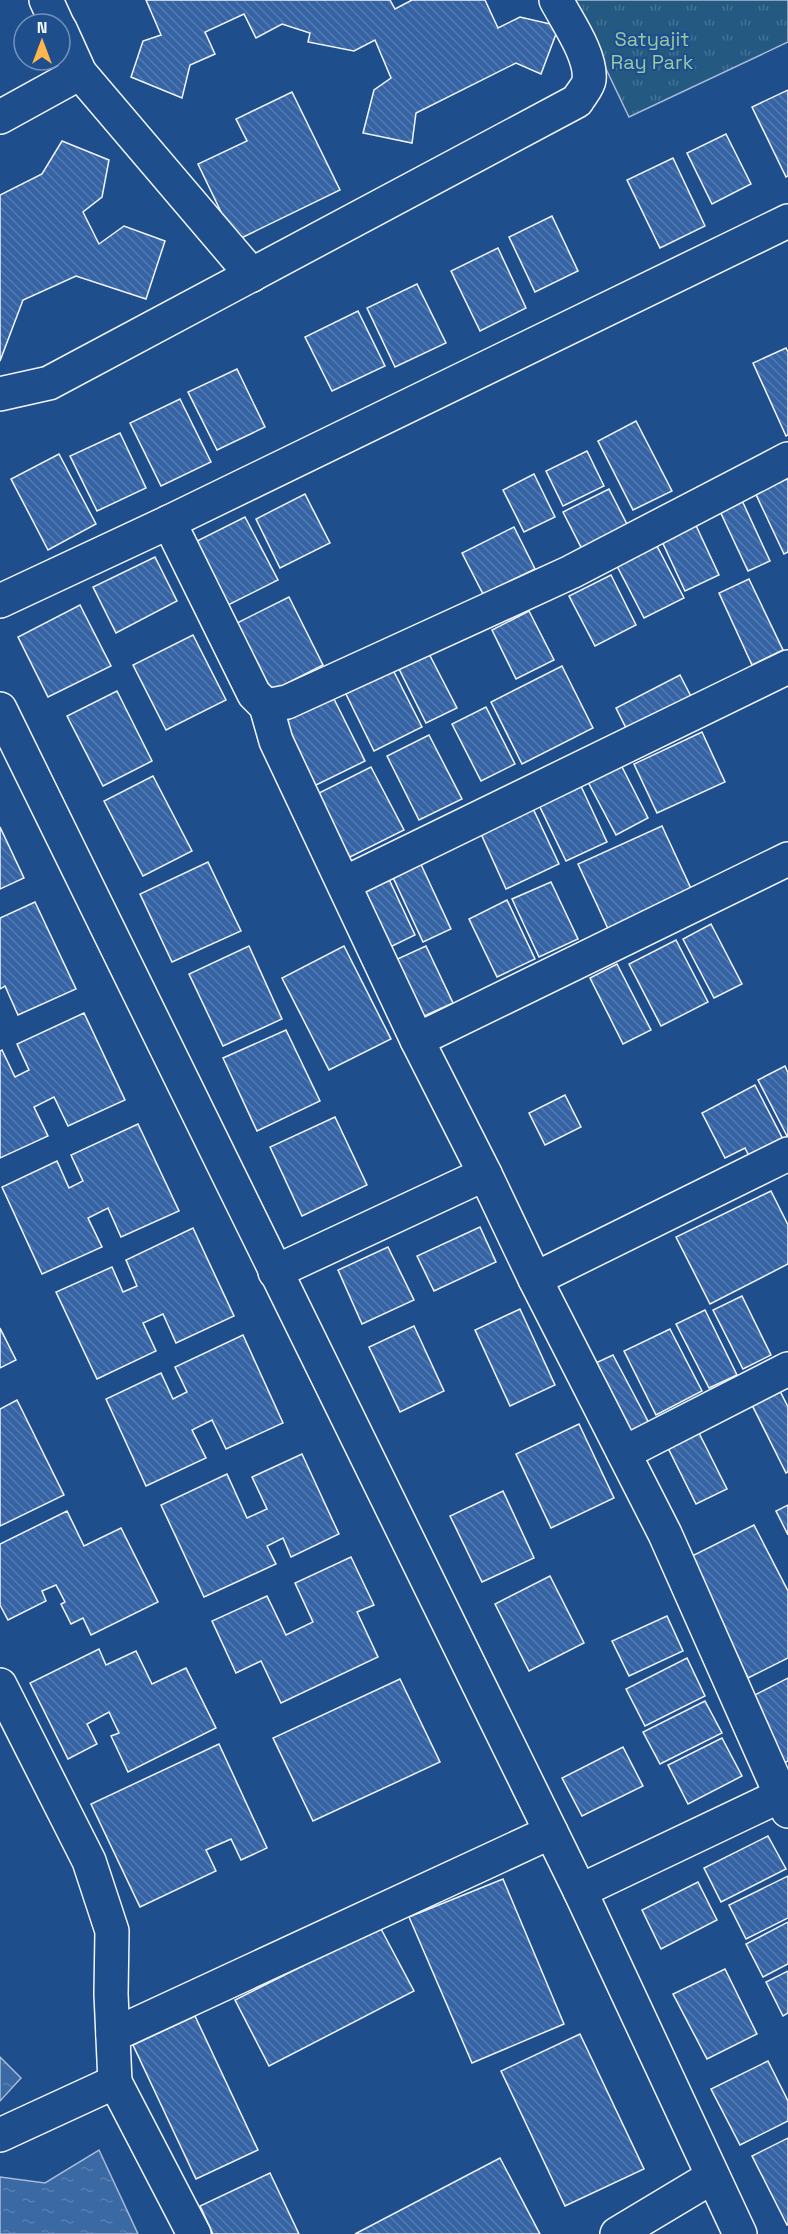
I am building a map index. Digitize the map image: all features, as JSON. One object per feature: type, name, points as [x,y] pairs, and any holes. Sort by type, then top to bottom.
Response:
[{"type":"street","points":[[0,394],[49,383],[577,101],[589,82],[589,68],[581,46],[556,0]]},
{"type":"street","points":[[72,55],[80,73],[252,275]]},
{"type":"street","points":[[0,117],[80,73]]},
{"type":"street","points":[[0,601],[169,522],[788,221]]},
{"type":"street","points":[[266,706],[287,702],[571,572],[788,459]]},
{"type":"street","points":[[169,522],[254,694],[266,706],[276,741],[345,883],[417,1040],[664,1534],[786,1800],[580,1891]]},
{"type":"street","points":[[345,883],[788,667]]},
{"type":"street","points":[[0,709],[580,1891],[740,2234]]},
{"type":"street","points":[[417,1040],[788,859]]},
{"type":"street","points":[[535,1279],[788,1154]]},
{"type":"street","points":[[275,1272],[485,1174]]},
{"type":"street","points":[[624,1453],[788,1369]]},
{"type":"street","points":[[0,1685],[88,1861],[111,1930],[115,2082],[194,2234]]},
{"type":"street","points":[[113,2035],[551,1832]]},
{"type":"street","points":[[0,2135],[115,2082]]},
{"type":"street","points":[[617,2234],[712,2177]]},
{"type":"green space","name":"Satyajit Ray Park","points":[[573,0],[788,0],[788,42],[629,117]]},
{"type":"water","points":[[0,2057],[21,2078],[0,2101]]},
{"type":"water","points":[[99,2150],[138,2234],[0,2234],[0,2177],[45,2183]]},
{"type":"building","points":[[146,0],[390,0],[395,9],[412,0],[485,0],[498,28],[520,17],[559,26],[541,74],[516,63],[416,113],[412,143],[363,133],[374,90],[391,78],[375,40],[354,51],[308,42],[310,33],[282,24],[256,38],[244,14],[205,32],[215,54],[190,65],[182,98],[131,77],[143,41],[161,35]]},
{"type":"building","points":[[788,90],[788,176],[786,177],[752,107]]},
{"type":"building","points":[[292,92],[340,190],[235,241],[198,164],[247,141],[236,119]]},
{"type":"building","points":[[726,134],[751,184],[712,204],[687,153]]},
{"type":"building","points":[[62,141],[109,160],[102,197],[83,212],[99,244],[124,226],[165,241],[146,299],[76,276],[23,300],[0,361],[0,195],[42,174]]},
{"type":"building","points":[[673,158],[705,226],[660,248],[627,180]]},
{"type":"building","points":[[552,216],[578,271],[535,292],[509,237]]},
{"type":"building","points":[[498,248],[526,308],[480,331],[451,271]]},
{"type":"building","points":[[417,284],[446,343],[395,367],[367,308]]},
{"type":"building","points":[[358,311],[385,366],[332,391],[305,337]]},
{"type":"building","points":[[786,348],[788,352],[788,435],[786,436],[753,363]]},
{"type":"building","points":[[237,369],[265,427],[217,450],[188,392]]},
{"type":"building","points":[[180,399],[211,462],[161,486],[130,423]]},
{"type":"building","points":[[636,421],[672,491],[633,510],[598,441]]},
{"type":"building","points":[[120,433],[146,488],[97,511],[70,456]]},
{"type":"building","points":[[587,451],[604,486],[563,506],[546,471]]},
{"type":"building","points":[[59,454],[96,524],[48,550],[11,479]]},
{"type":"building","points":[[788,467],[788,552],[784,554],[751,484]]},
{"type":"building","points":[[534,474],[555,517],[524,532],[503,490]]},
{"type":"building","points":[[609,489],[633,536],[587,559],[563,512]]},
{"type":"building","points":[[305,494],[330,543],[280,568],[256,519]]},
{"type":"building","points":[[739,494],[770,561],[748,571],[717,505]]},
{"type":"building","points":[[245,517],[278,580],[224,607],[191,544]]},
{"type":"building","points":[[693,519],[719,575],[685,591],[659,535]]},
{"type":"building","points":[[514,527],[535,569],[483,594],[462,553]]},
{"type":"building","points":[[657,546],[684,598],[644,618],[617,566]]},
{"type":"building","points":[[155,557],[177,601],[116,633],[93,587]]},
{"type":"building","points":[[611,575],[636,625],[595,646],[569,596]]},
{"type":"building","points":[[749,579],[783,650],[752,665],[719,593]]},
{"type":"building","points":[[289,597],[323,665],[270,692],[235,624]]},
{"type":"building","points":[[80,605],[111,666],[48,697],[18,637]]},
{"type":"building","points":[[529,611],[554,660],[516,679],[492,630]]},
{"type":"building","points":[[193,635],[226,700],[166,730],[133,665]]},
{"type":"building","points":[[426,648],[457,708],[426,723],[396,663]]},
{"type":"building","points":[[391,666],[422,727],[374,751],[344,690]]},
{"type":"building","points":[[562,666],[593,728],[522,764],[491,702]]},
{"type":"building","points":[[680,675],[697,708],[632,740],[616,708]]},
{"type":"building","points":[[117,691],[152,761],[103,786],[67,716]]},
{"type":"building","points":[[331,693],[365,761],[310,788],[276,721]]},
{"type":"building","points":[[486,707],[515,764],[481,781],[452,724]]},
{"type":"building","points":[[702,732],[725,782],[657,813],[634,764]]},
{"type":"building","points":[[429,735],[462,799],[419,820],[387,756]]},
{"type":"building","points":[[620,763],[648,818],[616,835],[587,780]]},
{"type":"building","points":[[371,767],[404,830],[346,859],[313,796]]},
{"type":"building","points":[[153,776],[192,851],[143,876],[104,801]]},
{"type":"building","points":[[580,784],[607,842],[566,861],[538,803]]},
{"type":"building","points":[[529,800],[559,864],[506,889],[477,825]]},
{"type":"building","points":[[662,826],[694,895],[610,933],[578,864]]},
{"type":"building","points":[[0,827],[24,878],[0,889]]},
{"type":"building","points":[[418,858],[451,929],[423,942],[390,871]]},
{"type":"building","points":[[208,862],[241,931],[172,962],[140,894]]},
{"type":"building","points":[[387,875],[415,935],[384,950],[356,890]]},
{"type":"building","points":[[551,882],[578,939],[539,957],[512,899]]},
{"type":"building","points":[[507,900],[535,959],[497,977],[469,919]]},
{"type":"building","points":[[35,902],[76,989],[18,1015],[5,986],[0,989],[0,918]]},
{"type":"building","points":[[711,924],[742,984],[714,998],[683,939]]},
{"type":"building","points":[[676,940],[708,1002],[661,1026],[629,964]]},
{"type":"building","points":[[249,946],[282,1019],[223,1046],[189,974]]},
{"type":"building","points":[[344,946],[391,1039],[329,1070],[282,978]]},
{"type":"building","points":[[426,946],[453,1003],[420,1018],[393,961]]},
{"type":"building","points":[[617,964],[651,1030],[623,1044],[590,978]]},
{"type":"building","points":[[84,1013],[125,1100],[68,1126],[54,1097],[34,1107],[48,1136],[0,1158],[0,1051],[2,1050],[15,1077],[29,1070],[17,1044]]},
{"type":"building","points":[[286,1030],[320,1101],[257,1131],[223,1058]]},
{"type":"building","points":[[785,1066],[788,1073],[788,1138],[758,1080]]},
{"type":"building","points":[[755,1085],[788,1149],[754,1166],[745,1148],[725,1158],[702,1113]]},
{"type":"building","points":[[565,1095],[581,1127],[545,1145],[529,1113]]},
{"type":"building","points":[[335,1117],[367,1185],[302,1216],[270,1147]]},
{"type":"building","points":[[138,1124],[179,1211],[121,1237],[108,1208],[88,1218],[102,1247],[42,1274],[2,1187],[57,1161],[69,1188],[83,1181],[71,1155]]},
{"type":"building","points":[[771,1191],[788,1225],[788,1264],[710,1304],[676,1237]]},
{"type":"building","points":[[480,1227],[496,1262],[434,1291],[417,1256]]},
{"type":"building","points":[[193,1228],[234,1316],[176,1343],[163,1314],[143,1323],[156,1351],[97,1379],[56,1292],[112,1267],[123,1292],[137,1286],[126,1260]]},
{"type":"building","points":[[388,1247],[414,1300],[362,1324],[338,1270]]},
{"type":"building","points":[[742,1296],[771,1355],[743,1369],[713,1310]]},
{"type":"building","points":[[520,1309],[555,1385],[510,1406],[475,1330]]},
{"type":"building","points":[[705,1310],[737,1375],[709,1388],[676,1324]]},
{"type":"building","points":[[414,1326],[444,1391],[400,1412],[369,1347]]},
{"type":"building","points":[[0,1328],[16,1360],[0,1368]]},
{"type":"building","points":[[670,1329],[702,1391],[656,1415],[624,1351]]},
{"type":"building","points":[[243,1335],[283,1423],[226,1449],[212,1420],[192,1430],[206,1458],[146,1486],[106,1399],[161,1373],[173,1399],[187,1392],[175,1367]]},
{"type":"building","points":[[613,1355],[650,1425],[623,1439],[587,1367]]},
{"type":"building","points":[[779,1389],[788,1407],[788,1472],[786,1473],[751,1403]]},
{"type":"building","points":[[17,1400],[64,1495],[0,1526],[0,1409]]},
{"type":"building","points":[[579,1424],[614,1498],[551,1528],[516,1454]]},
{"type":"building","points":[[698,1431],[727,1489],[696,1504],[667,1446]]},
{"type":"building","points":[[302,1454],[339,1534],[291,1557],[283,1538],[267,1546],[276,1564],[204,1597],[161,1505],[227,1474],[247,1518],[267,1509],[252,1477]]},
{"type":"building","points":[[503,1491],[534,1558],[482,1582],[450,1516]]},
{"type":"building","points":[[788,1505],[788,1535],[776,1511]]},
{"type":"building","points":[[67,1511],[84,1546],[121,1528],[158,1602],[91,1635],[83,1618],[71,1624],[61,1604],[65,1602],[56,1585],[42,1591],[46,1601],[8,1620],[0,1605],[0,1544]]},
{"type":"building","points":[[754,1525],[788,1591],[788,1658],[748,1678],[688,1558]]},
{"type":"building","points":[[351,1557],[374,1605],[357,1612],[378,1657],[281,1703],[261,1661],[236,1673],[212,1621],[267,1596],[286,1635],[313,1622],[295,1583]]},
{"type":"building","points":[[550,1576],[584,1643],[529,1671],[495,1604]]},
{"type":"building","points":[[667,1616],[683,1651],[629,1676],[612,1641]]},
{"type":"building","points":[[99,1649],[106,1665],[136,1651],[152,1684],[186,1668],[216,1728],[128,1772],[111,1736],[119,1733],[109,1712],[87,1724],[97,1744],[68,1759],[30,1683]]},
{"type":"building","points":[[687,1658],[705,1696],[645,1726],[626,1689]]},
{"type":"building","points":[[788,1678],[788,1761],[779,1766],[745,1700]]},
{"type":"building","points":[[400,1679],[440,1762],[313,1821],[273,1738]]},
{"type":"building","points":[[705,1701],[722,1733],[660,1764],[643,1732]]},
{"type":"building","points":[[722,1738],[742,1776],[688,1804],[668,1765]]},
{"type":"building","points":[[219,1744],[267,1848],[241,1860],[231,1839],[206,1850],[216,1871],[140,1907],[91,1804]]},
{"type":"building","points":[[623,1747],[643,1786],[582,1816],[562,1778]]},
{"type":"building","points":[[768,1836],[786,1869],[721,1902],[704,1868]]},
{"type":"building","points":[[788,1876],[788,1918],[746,1939],[729,1905]]},
{"type":"building","points":[[503,1879],[564,2024],[472,2063],[409,1917]]},
{"type":"building","points":[[698,1882],[717,1920],[661,1949],[642,1910]]},
{"type":"building","points":[[788,1922],[788,1964],[763,1977],[746,1944]]},
{"type":"building","points":[[380,1927],[414,1991],[269,2066],[235,2000]]},
{"type":"building","points":[[725,1969],[757,2034],[707,2059],[673,1994]]},
{"type":"building","points":[[788,1971],[788,2013],[783,2016],[766,1982]]},
{"type":"building","points":[[195,2016],[258,2150],[196,2179],[133,2045]]},
{"type":"building","points":[[580,2034],[644,2169],[565,2206],[501,2071]]},
{"type":"building","points":[[768,2061],[788,2101],[788,2121],[740,2145],[711,2089]]},
{"type":"building","points":[[788,2138],[788,2225],[787,2225],[752,2156]]},
{"type":"building","points":[[500,2158],[540,2234],[355,2234]]},
{"type":"building","points":[[270,2173],[299,2234],[213,2234],[200,2206]]}]
